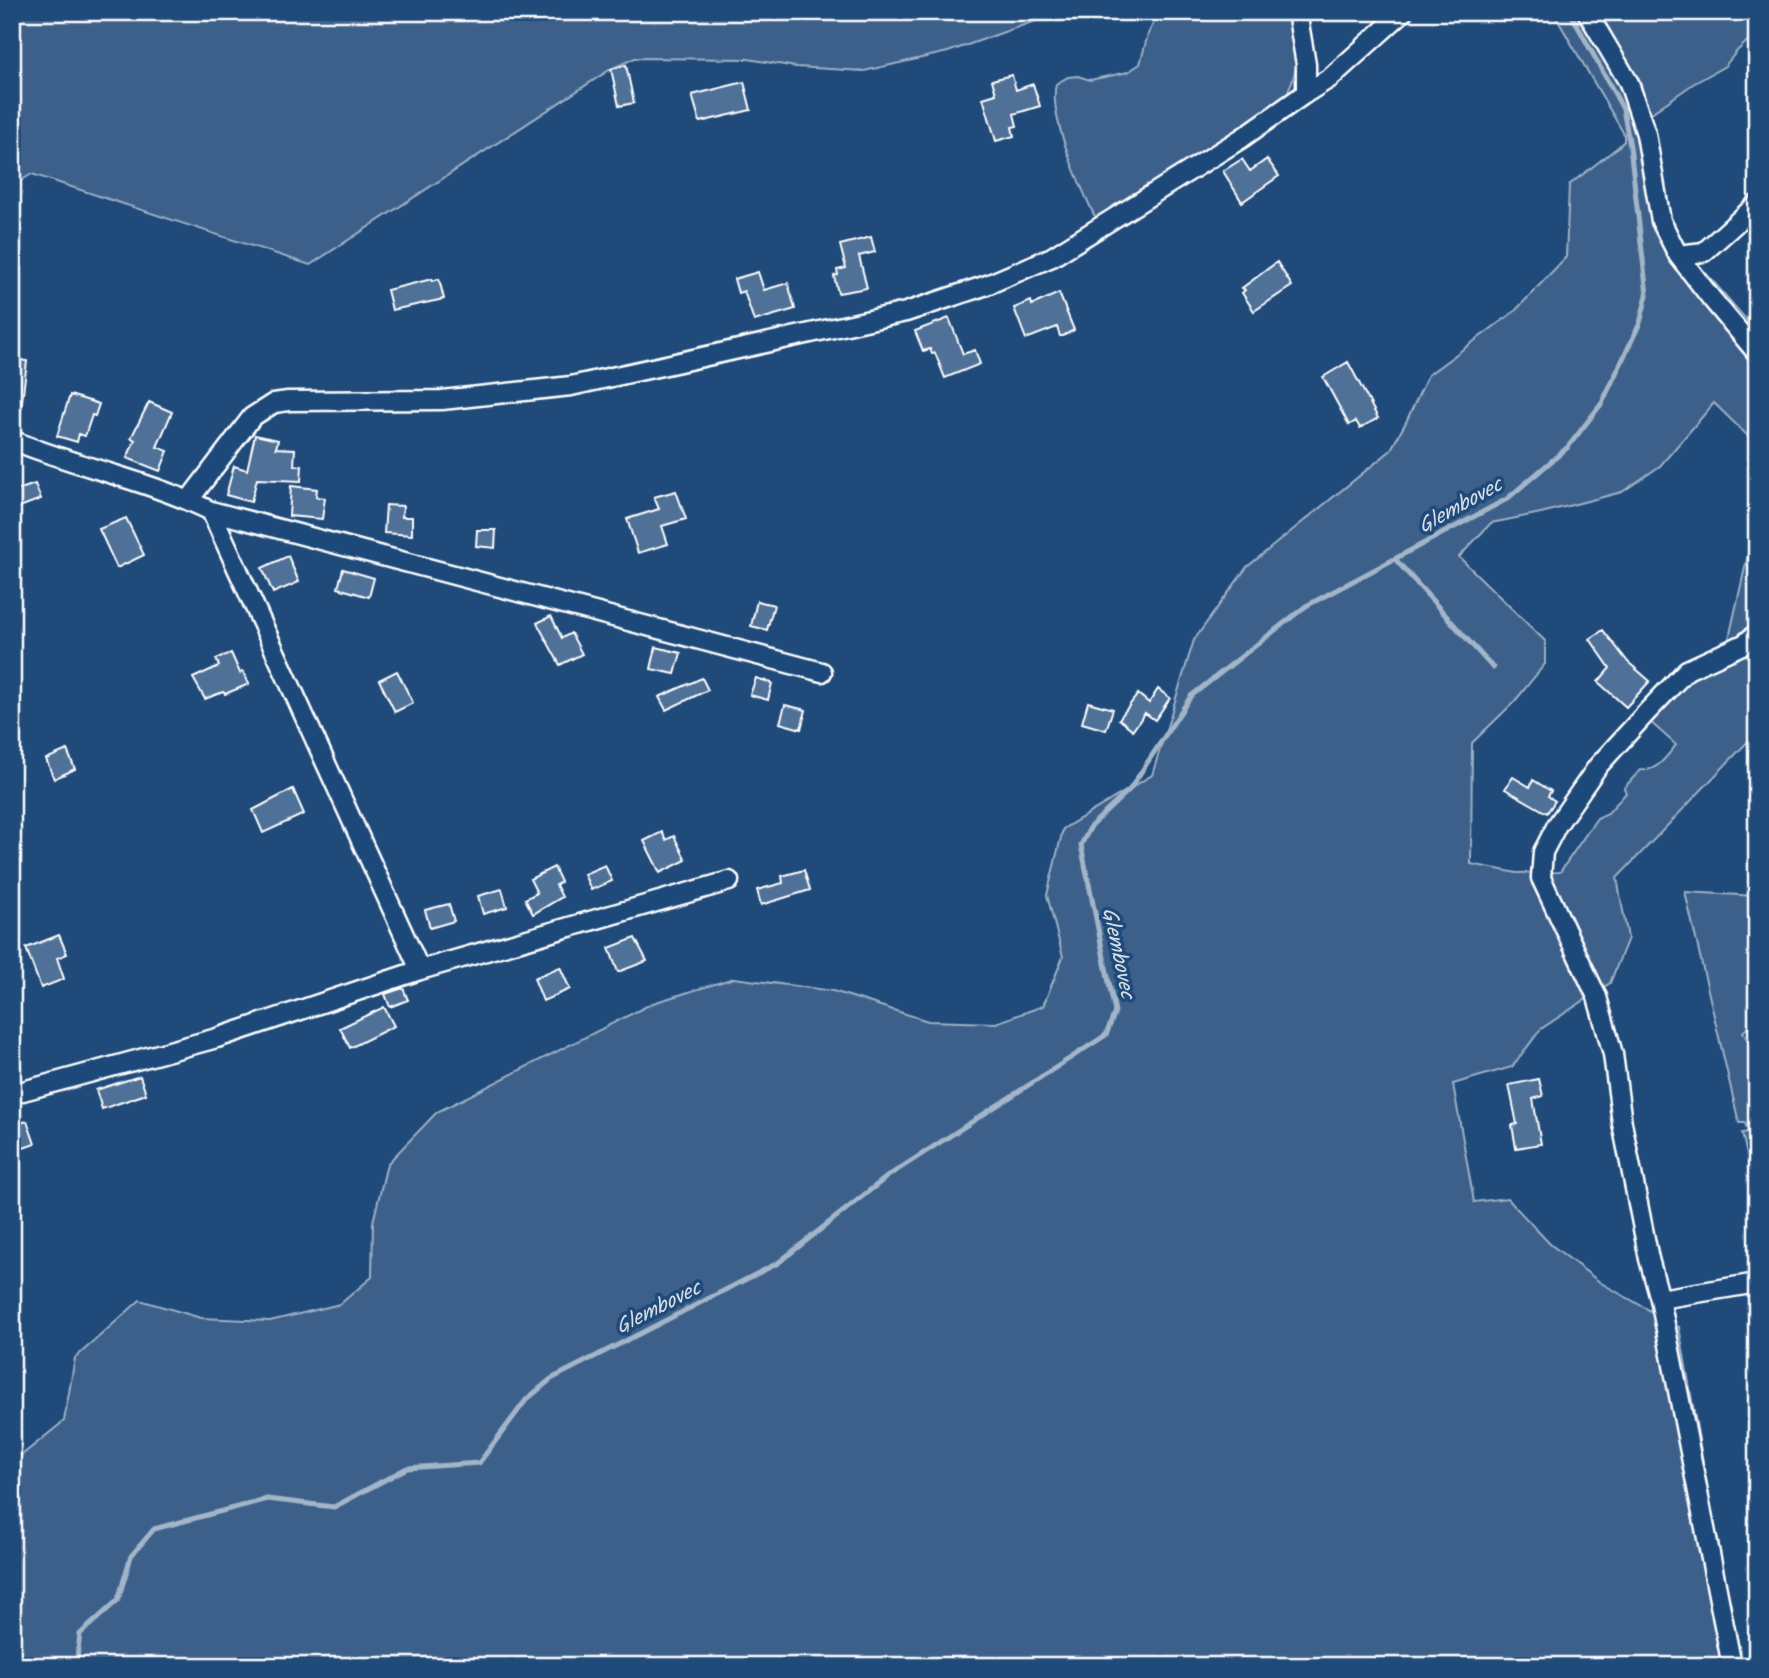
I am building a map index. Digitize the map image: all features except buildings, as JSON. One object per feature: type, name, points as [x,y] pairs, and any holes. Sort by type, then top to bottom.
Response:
[{"type":"street","points":[[1297,12],[1306,65],[1306,93]]},
{"type":"street","points":[[189,500],[252,417],[274,403],[442,400],[571,386],[906,312],[987,285],[1052,257],[1242,138],[1330,78],[1403,12]]},
{"type":"street","points":[[1587,12],[1629,83],[1646,134],[1661,222],[1678,255],[1757,353]]},
{"type":"street","points":[[1678,255],[1704,252],[1757,204]]},
{"type":"street","points":[[12,440],[49,456],[189,500],[211,511],[822,672]]},
{"type":"street","points":[[211,511],[420,970]]},
{"type":"street","points":[[1732,1666],[1660,1299],[1649,1259],[1622,1123],[1613,1054],[1597,997],[1541,878],[1543,852],[1557,825],[1598,766],[1687,670],[1744,644],[1757,633]]},
{"type":"street","points":[[12,1094],[217,1038],[420,970],[729,881]]},
{"type":"street","points":[[1660,1299],[1757,1283]]},
{"type":"shaded area","points":[[12,12],[1060,12],[948,52],[864,71],[796,67],[748,59],[635,58],[611,69],[310,265],[32,174],[12,186]]},
{"type":"shaded area","points":[[1159,12],[1291,12],[1297,48],[1296,69],[1282,102],[1100,219],[1094,215],[1081,186],[1061,132],[1055,98],[1056,84],[1068,77],[1078,76],[1090,80],[1128,72],[1140,64],[1148,34]]},
{"type":"shaded area","points":[[1553,12],[1757,12],[1757,32],[1725,66],[1650,114],[1665,216],[1680,243],[1757,332],[1757,445],[1714,403],[1660,466],[1622,492],[1491,523],[1459,557],[1545,641],[1545,664],[1515,701],[1472,743],[1471,864],[1517,873],[1560,872],[1597,818],[1608,813],[1626,793],[1624,788],[1640,770],[1651,769],[1669,754],[1676,745],[1648,720],[1691,678],[1701,671],[1723,664],[1757,515],[1757,732],[1617,878],[1628,938],[1610,983],[1541,1029],[1512,1067],[1453,1084],[1474,1202],[1507,1198],[1550,1244],[1601,1283],[1679,1327],[1720,1557],[1743,1666],[12,1666],[12,1463],[64,1421],[75,1358],[140,1300],[201,1318],[270,1321],[340,1304],[372,1277],[373,1222],[387,1164],[437,1112],[653,1003],[734,978],[833,991],[928,1021],[996,1023],[1043,1006],[1063,957],[1047,895],[1063,829],[1152,775],[1194,640],[1247,567],[1390,451],[1428,375],[1515,311],[1566,257],[1569,185],[1618,147],[1624,141],[1624,134]]},
{"type":"shaded area","points":[[1685,892],[1757,896],[1757,1031],[1748,1027],[1743,1032],[1749,1043],[1757,1039],[1757,1074],[1753,1076],[1752,1082],[1757,1089],[1757,1199],[1742,1133],[1748,1132],[1745,1123],[1739,1123]]},
{"type":"waterway","name":"Glembovec","points":[[76,1666],[80,1634],[118,1600],[131,1556],[154,1529],[267,1499],[334,1507],[407,1468],[479,1463],[526,1400],[551,1379],[778,1263],[888,1176],[1106,1035],[1115,1012],[1081,845],[1091,826],[1130,789],[1191,696],[1306,606],[1507,499],[1568,447],[1602,403],[1640,323],[1647,295],[1630,146],[1623,109],[1570,12]]},
{"type":"waterway","points":[[1395,559],[1493,668]]}]
